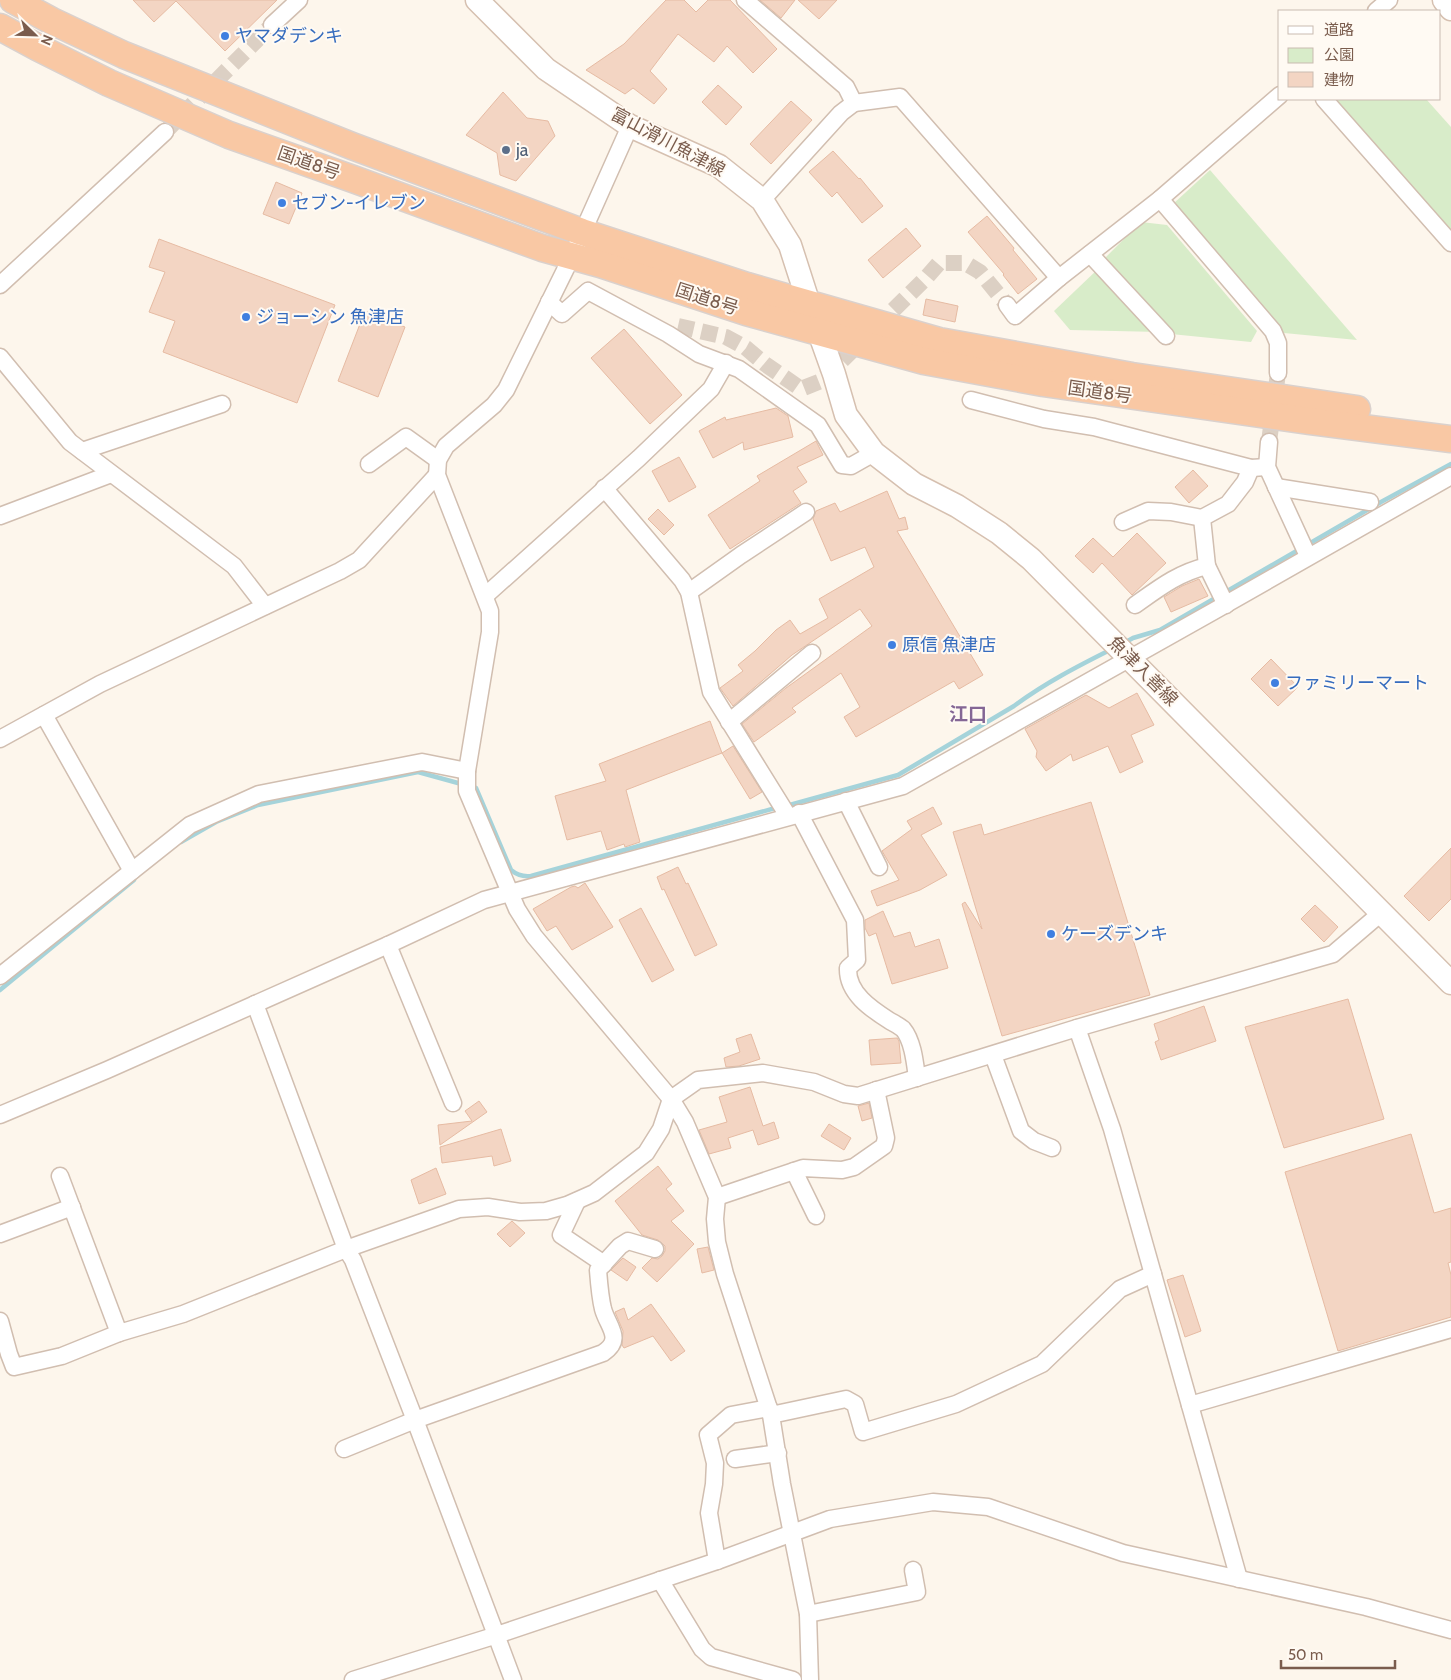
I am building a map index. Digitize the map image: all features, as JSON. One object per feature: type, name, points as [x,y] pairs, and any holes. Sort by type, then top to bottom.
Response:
[{"type":"highway","name":"国道8号","points":[[13,0],[52,21],[124,55],[352,146],[582,232],[747,286],[939,341],[1132,376],[1451,423]]},
{"type":"highway","name":"国道8号","points":[[0,27],[109,83],[229,136],[354,178],[542,248],[600,264],[746,312],[924,361],[1043,384],[1451,439]]},
{"type":"main road","name":"富山滑川魚津線","points":[[477,0],[546,69],[630,126],[719,166],[762,200],[790,245],[834,374]]},
{"type":"main road","points":[[1444,0],[1451,9]]},
{"type":"main road","name":"魚津入善線","points":[[834,374],[846,415],[874,453],[914,484],[957,506],[999,532],[1031,559],[1381,913],[1449,977]]},
{"type":"street","points":[[272,25],[299,0]]},
{"type":"street","points":[[745,0],[846,87],[854,103]]},
{"type":"street","points":[[1377,10],[1389,0]]},
{"type":"street","points":[[762,200],[841,113],[854,103],[900,97],[1059,278]]},
{"type":"street","points":[[1007,305],[1015,316],[1059,278],[1160,199],[1278,97]]},
{"type":"street","points":[[1325,100],[1451,244]]},
{"type":"street","points":[[0,739],[100,684],[340,571],[359,560],[438,467],[446,446],[494,405],[506,390],[572,256],[630,126]]},
{"type":"street","points":[[0,285],[165,132]]},
{"type":"street","points":[[1160,199],[1273,331],[1278,343],[1278,373]]},
{"type":"street","points":[[1090,254],[1166,336]]},
{"type":"street","points":[[549,302],[562,314],[588,291],[673,330],[699,354],[739,368],[818,425],[842,465],[851,466],[874,453]]},
{"type":"street","points":[[0,357],[70,442],[234,566],[265,606]]},
{"type":"street","points":[[485,596],[639,458],[711,390],[726,363]]},
{"type":"street","points":[[970,400],[1044,419],[1094,427],[1259,467],[1276,487],[1308,556]]},
{"type":"street","points":[[82,451],[222,404]]},
{"type":"street","points":[[369,464],[406,438],[438,467],[490,611],[490,632],[468,771],[467,792],[516,909],[534,936],[671,1099],[685,1122],[716,1197],[715,1219],[719,1250],[770,1412],[778,1453],[782,1484],[808,1614],[810,1680]]},
{"type":"street","points":[[1123,522],[1148,511],[1171,512],[1202,518],[1228,504],[1259,467],[1268,442]]},
{"type":"street","points":[[0,516],[111,474]]},
{"type":"street","points":[[1,1112],[107,1070],[388,945],[484,900],[903,786],[1450,476]]},
{"type":"street","points":[[1276,487],[1370,502]]},
{"type":"street","points":[[604,488],[682,580],[689,592],[711,692],[729,722],[793,815],[854,920],[857,960],[848,968],[852,984],[862,1000],[902,1028],[913,1054],[917,1078]]},
{"type":"street","points":[[689,592],[806,512]]},
{"type":"street","points":[[1202,518],[1207,566],[1226,604]]},
{"type":"street","points":[[1135,605],[1163,584],[1189,570],[1207,566]]},
{"type":"street","points":[[729,722],[812,653]]},
{"type":"street","points":[[44,715],[132,871]]},
{"type":"street","points":[[0,976],[190,825],[259,794],[422,762],[468,771]]},
{"type":"street","points":[[846,801],[879,867]]},
{"type":"street","points":[[0,1321],[8,1354],[7,1367],[62,1356],[119,1333],[183,1314],[346,1249],[459,1209],[488,1207],[520,1212],[546,1211],[577,1201],[594,1193],[646,1152],[661,1129],[671,1099],[698,1080],[763,1073],[814,1082],[844,1094],[858,1096],[1077,1028],[1333,954],[1381,913]]},
{"type":"street","points":[[388,945],[453,1104]]},
{"type":"street","points":[[255,1004],[346,1249],[353,1260],[415,1420],[513,1680]]},
{"type":"street","points":[[1077,1028],[1112,1128],[1239,1579]]},
{"type":"street","points":[[993,1055],[1022,1131],[1034,1141],[1052,1148]]},
{"type":"street","points":[[716,1197],[803,1168],[842,1170],[854,1167],[884,1146],[886,1138],[876,1090]]},
{"type":"street","points":[[794,1171],[816,1216]]},
{"type":"street","points":[[60,1176],[119,1333]]},
{"type":"street","points":[[577,1201],[561,1235],[604,1264]]},
{"type":"street","points":[[0,1234],[72,1207]]},
{"type":"street","points":[[344,1449],[415,1420],[603,1354],[610,1349],[614,1340],[612,1329],[603,1311],[598,1270],[620,1246],[628,1241],[655,1249]]},
{"type":"street","points":[[717,1561],[709,1513],[714,1484],[715,1462],[708,1435],[731,1415],[770,1412],[846,1399],[855,1404],[863,1432],[956,1404],[1042,1364],[1120,1289],[1153,1274]]},
{"type":"street","points":[[1190,1406],[1451,1329]]},
{"type":"street","points":[[735,1459],[778,1453]]},
{"type":"street","points":[[354,1680],[497,1635],[717,1561],[830,1519],[933,1502],[988,1507],[1122,1553],[1366,1607],[1451,1630]]},
{"type":"street","points":[[808,1614],[916,1592],[913,1570]]},
{"type":"street","points":[[660,1580],[702,1649],[711,1657],[793,1680]]},
{"type":"green space","points":[[1332,100],[1427,100],[1451,127],[1451,235]]},
{"type":"green space","points":[[1210,170],[1357,340],[1284,333],[1173,204]]},
{"type":"green space","points":[[1141,222],[1167,225],[1257,331],[1251,342],[1171,334],[1105,258]]},
{"type":"green space","points":[[1098,269],[1160,332],[1070,330],[1054,311]]},
{"type":"building","name":"ヤマダデンキ","points":[[133,0],[277,0],[225,51],[176,1],[154,22]]},
{"type":"building","points":[[666,0],[684,0],[696,12],[708,0],[730,0],[777,49],[753,73],[727,46],[714,62],[678,34],[650,71],[667,89],[654,104],[633,88],[625,94],[586,70],[624,44]]},
{"type":"building","points":[[760,0],[795,0],[781,18]]},
{"type":"building","points":[[798,0],[837,0],[819,19]]},
{"type":"building","points":[[718,85],[742,107],[726,125],[702,102]]},
{"type":"building","points":[[503,92],[527,118],[548,121],[555,136],[516,181],[500,175],[497,153],[466,135]]},
{"type":"building","points":[[791,101],[812,120],[771,164],[750,144]]},
{"type":"building","points":[[833,151],[860,178],[883,206],[862,223],[837,192],[832,197],[809,172]]},
{"type":"building","name":"セブン-イレブン","points":[[276,182],[302,193],[289,224],[263,214]]},
{"type":"building","points":[[987,216],[1037,279],[1018,294],[1004,274],[968,232]]},
{"type":"building","points":[[906,228],[921,246],[883,278],[868,260]]},
{"type":"building","name":"ジョーシン 魚津店","points":[[159,239],[335,305],[297,403],[163,352],[175,321],[149,312],[165,272],[149,267]]},
{"type":"building","points":[[926,299],[958,306],[955,322],[923,315]]},
{"type":"building","points":[[365,311],[405,327],[378,397],[338,381]]},
{"type":"building","points":[[624,329],[682,395],[650,424],[591,358]]},
{"type":"building","points":[[776,408],[788,416],[793,437],[744,450],[743,442],[713,458],[699,431],[725,417],[726,420]]},
{"type":"building","points":[[816,441],[823,455],[797,467],[807,482],[793,491],[801,503],[730,549],[708,515],[760,481],[757,476]]},
{"type":"building","points":[[679,457],[696,487],[669,502],[652,471]]},
{"type":"building","points":[[1193,470],[1208,486],[1189,503],[1175,487]]},
{"type":"building","name":"原信 魚津店","points":[[887,491],[899,519],[905,517],[908,529],[897,531],[983,675],[959,689],[954,681],[856,737],[844,717],[860,707],[841,673],[792,708],[796,712],[754,742],[742,724],[786,688],[872,626],[860,609],[792,655],[733,706],[720,688],[743,671],[738,665],[776,630],[790,620],[800,634],[828,618],[819,599],[874,567],[865,547],[831,561],[813,519],[816,511],[835,503],[840,512]]},
{"type":"building","points":[[658,509],[674,525],[664,535],[648,519]]},
{"type":"building","points":[[1137,533],[1166,563],[1132,595],[1102,563],[1093,573],[1075,556],[1093,538],[1113,557]]},
{"type":"building","points":[[1199,579],[1208,596],[1171,612],[1164,597],[1182,586]]},
{"type":"building","name":"ファミリーマート","points":[[1271,659],[1298,687],[1278,706],[1251,679]]},
{"type":"building","points":[[1137,693],[1154,725],[1131,735],[1143,762],[1120,773],[1108,746],[1073,761],[1071,754],[1046,771],[1036,757],[1037,751],[1025,729],[1086,695],[1109,708]]},
{"type":"building","points":[[710,721],[722,753],[626,790],[640,842],[625,847],[624,844],[607,850],[601,831],[567,840],[555,796],[606,781],[599,764]]},
{"type":"building","points":[[733,746],[762,792],[750,799],[722,753]]},
{"type":"building","name":"ケーズデンキ","points":[[1091,802],[1150,995],[1002,1036],[962,904],[965,902],[982,929],[953,832],[981,824],[984,835]]},
{"type":"building","points":[[933,807],[942,824],[921,835],[947,875],[920,890],[877,906],[871,891],[899,880],[882,851],[912,829],[907,821]]},
{"type":"building","points":[[1451,848],[1451,899],[1429,921],[1404,896]]},
{"type":"building","points":[[678,867],[686,884],[688,883],[717,945],[695,956],[657,877]]},
{"type":"building","points":[[585,883],[613,927],[572,950],[556,926],[547,931],[533,909],[571,887],[575,886],[578,888]]},
{"type":"building","points":[[1315,905],[1338,927],[1324,942],[1301,919]]},
{"type":"building","points":[[641,908],[674,970],[652,982],[619,920]]},
{"type":"building","points":[[883,911],[894,937],[910,932],[915,947],[939,939],[948,968],[892,984],[876,933],[869,936],[865,928],[865,920]]},
{"type":"building","points":[[1348,999],[1384,1119],[1284,1148],[1245,1027]]},
{"type":"building","points":[[1204,1006],[1216,1041],[1161,1060],[1155,1042],[1159,1040],[1154,1024]]},
{"type":"building","points":[[751,1034],[760,1059],[739,1066],[726,1067],[724,1058],[740,1052],[736,1039]]},
{"type":"building","points":[[897,1038],[899,1041],[901,1063],[871,1065],[869,1040]]},
{"type":"building","points":[[750,1087],[763,1126],[774,1122],[779,1138],[758,1145],[753,1130],[728,1138],[731,1148],[709,1154],[699,1130],[727,1122],[719,1097]]},
{"type":"building","points":[[479,1101],[487,1112],[440,1145],[438,1125],[472,1121],[465,1111]]},
{"type":"building","points":[[869,1103],[872,1118],[862,1121],[858,1106]]},
{"type":"building","points":[[829,1124],[851,1138],[844,1150],[821,1136]]},
{"type":"building","points":[[501,1129],[511,1161],[494,1166],[492,1156],[442,1163],[440,1147]]},
{"type":"building","points":[[1411,1134],[1434,1213],[1451,1208],[1451,1262],[1448,1263],[1451,1275],[1451,1317],[1338,1351],[1285,1172]]},
{"type":"building","points":[[658,1166],[672,1184],[666,1189],[684,1211],[671,1221],[694,1244],[657,1282],[642,1268],[652,1258],[658,1259],[662,1256],[665,1246],[658,1240],[642,1235],[615,1201]]},
{"type":"building","points":[[436,1168],[446,1194],[419,1204],[411,1180]]},
{"type":"building","points":[[512,1221],[525,1233],[510,1247],[497,1234]]},
{"type":"building","points":[[708,1247],[714,1270],[702,1273],[697,1249]]},
{"type":"building","points":[[623,1258],[636,1267],[627,1281],[611,1270]]},
{"type":"building","points":[[1183,1275],[1201,1331],[1185,1337],[1167,1280]]},
{"type":"building","points":[[651,1304],[685,1351],[671,1361],[653,1336],[624,1348],[622,1345],[623,1331],[615,1312],[624,1308],[628,1320]]},
{"type":"waterway","points":[[1124,643],[1133,638],[1160,630],[1381,502],[1451,464]]},
{"type":"waterway","points":[[786,806],[898,775],[1014,706],[1050,682],[1112,649]]},
{"type":"waterway","points":[[181,842],[216,822],[258,805],[418,772],[476,788],[511,870],[525,876],[531,876],[779,807]]},
{"type":"waterway","points":[[0,990],[134,880]]},
{"type":"tunnel","points":[[165,132],[272,25]]},
{"type":"tunnel","points":[[678,326],[726,337],[746,348],[801,389],[821,381],[939,263],[965,263],[980,272],[1007,305]]},
{"type":"tunnel","points":[[1269,442],[1278,373]]},
{"type":"place","name":"ヤマダデンキ","points":[[225,36]]},
{"type":"place","name":"ja","points":[[506,150]]},
{"type":"place","name":"セブン-イレブン","points":[[282,203]]},
{"type":"place","name":"ジョーシン 魚津店","points":[[246,317]]},
{"type":"place","name":"原信 魚津店","points":[[892,645]]},
{"type":"place","name":"ファミリーマート","points":[[1275,683]]},
{"type":"place","name":"ケーズデンキ","points":[[1051,934]]},
{"type":"district","name":"江口","points":[[968,714]]}]
